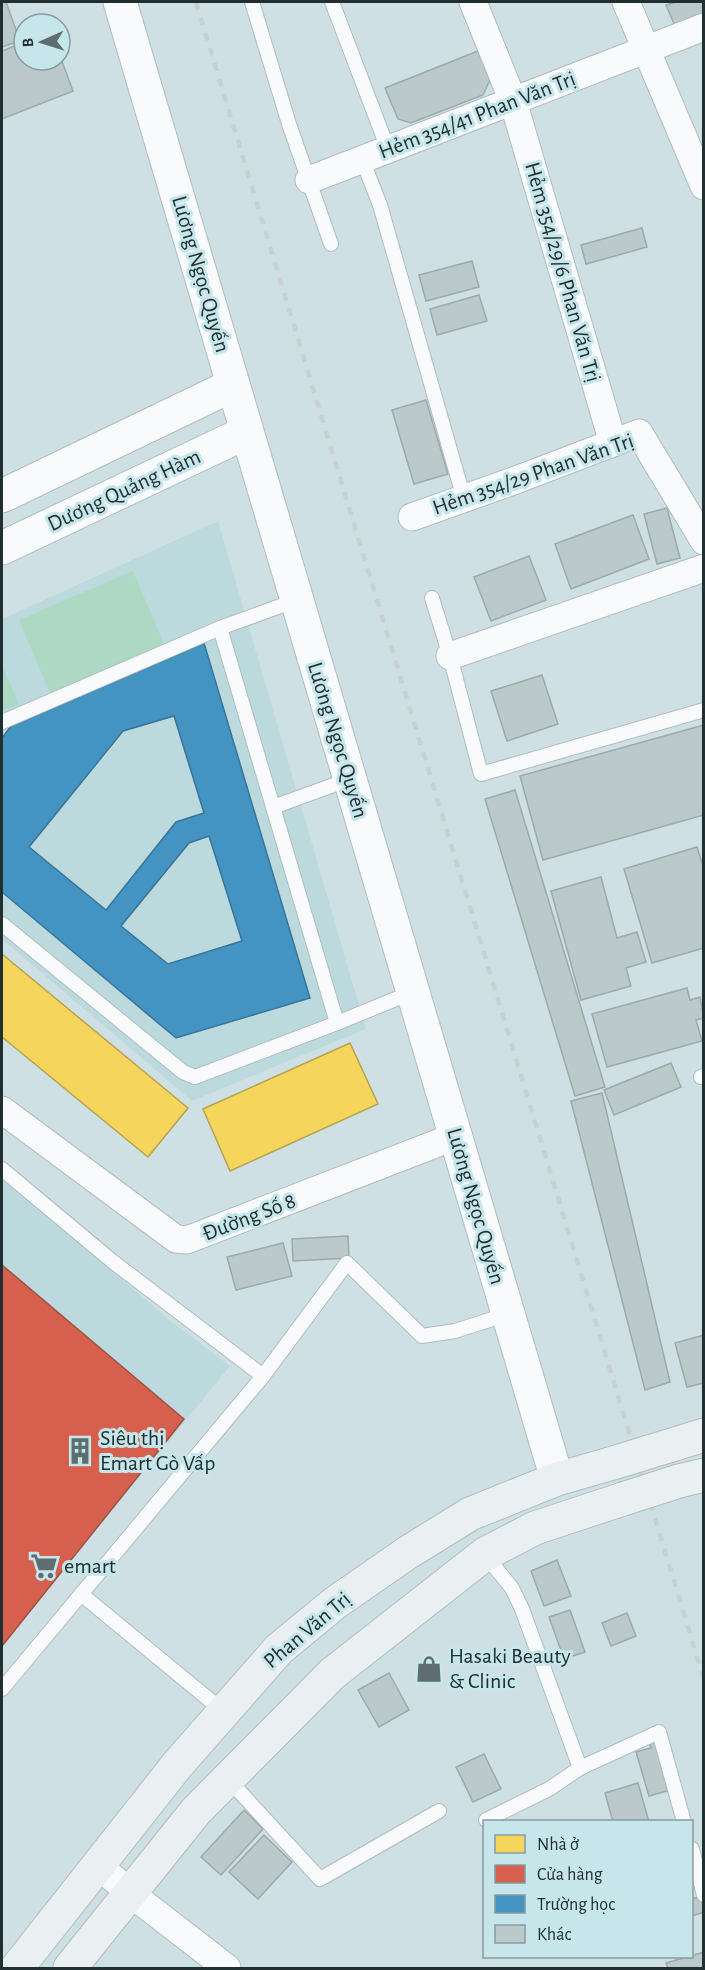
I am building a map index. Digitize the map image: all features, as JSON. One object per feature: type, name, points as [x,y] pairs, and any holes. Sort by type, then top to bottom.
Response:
[{"type":"main road","name":"Phan Văn Trị","points":[[17,1968],[223,1710],[279,1648],[335,1603],[407,1553],[470,1514],[557,1479],[689,1439]]},
{"type":"main road","points":[[70,1968],[196,1811],[332,1674],[485,1554],[535,1528],[691,1478]]},
{"type":"main road","points":[[223,1710],[260,1746]]},
{"type":"street","name":"Lương Ngọc Quyến","points":[[120,2],[557,1479]]},
{"type":"street","name":"Hẻm 354/29/6 Phan Văn Trị","points":[[473,2],[513,101],[613,443]]},
{"type":"street","points":[[626,2],[704,186]]},
{"type":"street","name":"Hẻm 354/41 Phan Văn Trị","points":[[309,180],[704,27]]},
{"type":"street","name":"Dương Quảng Hàm","points":[[2,496],[233,385]]},
{"type":"street","name":"Dương Quảng Hàm","points":[[2,548],[247,432]]},
{"type":"street","name":"Hẻm 354/29 Phan Văn Trị","points":[[412,517],[639,433],[704,541]]},
{"type":"street","points":[[450,656],[704,568]]},
{"type":"street","name":"Đường Số 8","points":[[2,1110],[176,1239],[187,1240],[456,1136]]},
{"type":"street","points":[[99,1866],[227,1968]]},
{"type":"lane","points":[[252,2],[288,124],[331,244]]},
{"type":"lane","points":[[332,2],[388,149]]},
{"type":"lane","points":[[362,159],[380,205],[464,499]]},
{"type":"lane","points":[[432,598],[481,774],[704,710]]},
{"type":"lane","points":[[2,722],[220,628],[297,600]]},
{"type":"lane","points":[[220,628],[337,1023]]},
{"type":"lane","points":[[273,807],[350,779]]},
{"type":"lane","points":[[2,924],[183,1072],[195,1077],[413,992]]},
{"type":"lane","points":[[2,1169],[112,1261],[263,1376]]},
{"type":"lane","points":[[2,1689],[263,1376],[347,1263],[422,1336],[455,1331],[508,1314]]},
{"type":"lane","points":[[485,1554],[512,1588],[522,1609],[580,1768]]},
{"type":"lane","points":[[81,1594],[223,1710]]},
{"type":"lane","points":[[486,1820],[549,1789],[580,1768],[659,1732],[684,1820]]},
{"type":"lane","points":[[228,1779],[320,1879],[439,1811]]},
{"type":"lane","points":[[693,1853],[704,1895]]},
{"type":"shaded area","points":[[218,521],[366,1029],[192,1101],[2,939],[2,619]]},
{"type":"shaded area","name":"Siêu thị Emart Gò Vấp","points":[[2,1176],[172,1322],[230,1366],[2,1646]]},
{"type":"green space","points":[[133,571],[164,644],[50,693],[19,620]]},
{"type":"green space","points":[[2,666],[19,704],[2,711]]},
{"type":"building: Nhà ở","points":[[2,954],[188,1108],[148,1157],[2,1037]]},
{"type":"building: Nhà ở","points":[[350,1043],[378,1104],[230,1171],[203,1109]]},
{"type":"building: Cửa hàng","name":"Siêu thị Emart Gò Vấp","points":[[2,1265],[184,1419],[2,1646]]},
{"type":"building: Trường học","points":[[204,643],[310,998],[176,1038],[2,892],[2,738],[11,726]],"holes":[[[174,716],[204,813],[176,822],[106,910],[29,847],[123,731]],[[209,836],[242,941],[168,964],[121,926],[189,843]]]},
{"type":"building: Khác","points":[[2,2],[6,2],[12,19],[12,44],[2,47]]},
{"type":"building: Khác","points":[[676,2],[704,2],[704,15],[675,26],[666,5]]},
{"type":"building: Khác","points":[[12,47],[12,72],[66,72],[73,91],[2,119],[2,51]]},
{"type":"building: Khác","points":[[478,51],[490,80],[483,95],[411,123],[398,119],[385,88]]},
{"type":"building: Khác","points":[[642,228],[647,247],[586,264],[581,245]]},
{"type":"building: Khác","points":[[472,261],[479,287],[426,301],[419,275]]},
{"type":"building: Khác","points":[[479,295],[487,321],[437,335],[430,309]]},
{"type":"building: Khác","points":[[426,400],[448,474],[414,484],[392,410]]},
{"type":"building: Khác","points":[[667,508],[680,558],[657,564],[644,514]]},
{"type":"building: Khác","points":[[633,515],[649,559],[571,589],[555,544]]},
{"type":"building: Khác","points":[[529,556],[546,600],[491,621],[474,577]]},
{"type":"building: Khác","points":[[542,675],[558,724],[507,741],[491,691]]},
{"type":"building: Khác","points":[[704,725],[704,815],[543,860],[520,776]]},
{"type":"building: Khác","points":[[515,790],[605,1087],[575,1096],[485,799]]},
{"type":"building: Khác","points":[[697,847],[704,869],[704,948],[652,963],[624,869]]},
{"type":"building: Khác","points":[[601,877],[617,938],[637,932],[646,962],[626,968],[631,986],[581,1000],[551,891]]},
{"type":"building: Khác","points":[[687,988],[690,1000],[700,997],[704,1018],[696,1020],[702,1041],[607,1067],[592,1014]]},
{"type":"building: Khác","points":[[671,1063],[681,1087],[614,1115],[604,1090]]},
{"type":"building: Khác","points":[[602,1093],[670,1382],[645,1390],[571,1101]]},
{"type":"building: Khác","points":[[348,1236],[349,1258],[293,1261],[292,1239]]},
{"type":"building: Khác","points":[[283,1243],[292,1276],[236,1290],[227,1257]]},
{"type":"building: Khác","points":[[704,1335],[704,1383],[687,1387],[675,1343]]},
{"type":"building: Khác","points":[[557,1560],[571,1596],[544,1606],[531,1571]]},
{"type":"building: Khác","points":[[570,1610],[585,1652],[564,1659],[549,1617]]},
{"type":"building: Khác","points":[[627,1613],[636,1636],[611,1646],[602,1623]]},
{"type":"building: Khác","points":[[389,1673],[409,1710],[379,1727],[358,1690]]},
{"type":"building: Khác","points":[[665,1731],[681,1787],[649,1796],[636,1752],[651,1748],[647,1736]]},
{"type":"building: Khác","points":[[484,1754],[501,1789],[473,1802],[456,1767]]},
{"type":"building: Khác","points":[[638,1783],[648,1820],[612,1820],[605,1793]]},
{"type":"building: Khác","points":[[244,1810],[263,1829],[221,1875],[201,1857]]},
{"type":"building: Khác","points":[[264,1835],[292,1862],[258,1899],[229,1872]]},
{"type":"building: Khác","points":[[701,1896],[704,1912],[693,1916],[693,1899]]},
{"type":"building: Khác","points":[[704,1952],[704,1968],[668,1968],[666,1963],[693,1958],[693,1955]]},
{"type":"railway","points":[[196,2],[704,1680]]},
{"type":"place","name":"Siêu thị Emart Gò Vấp","points":[[80,1451]]},
{"type":"place","name":"emart","points":[[44,1566]]},
{"type":"place","name":"Hasaki Beauty & Clinic","points":[[429,1669]]}]
